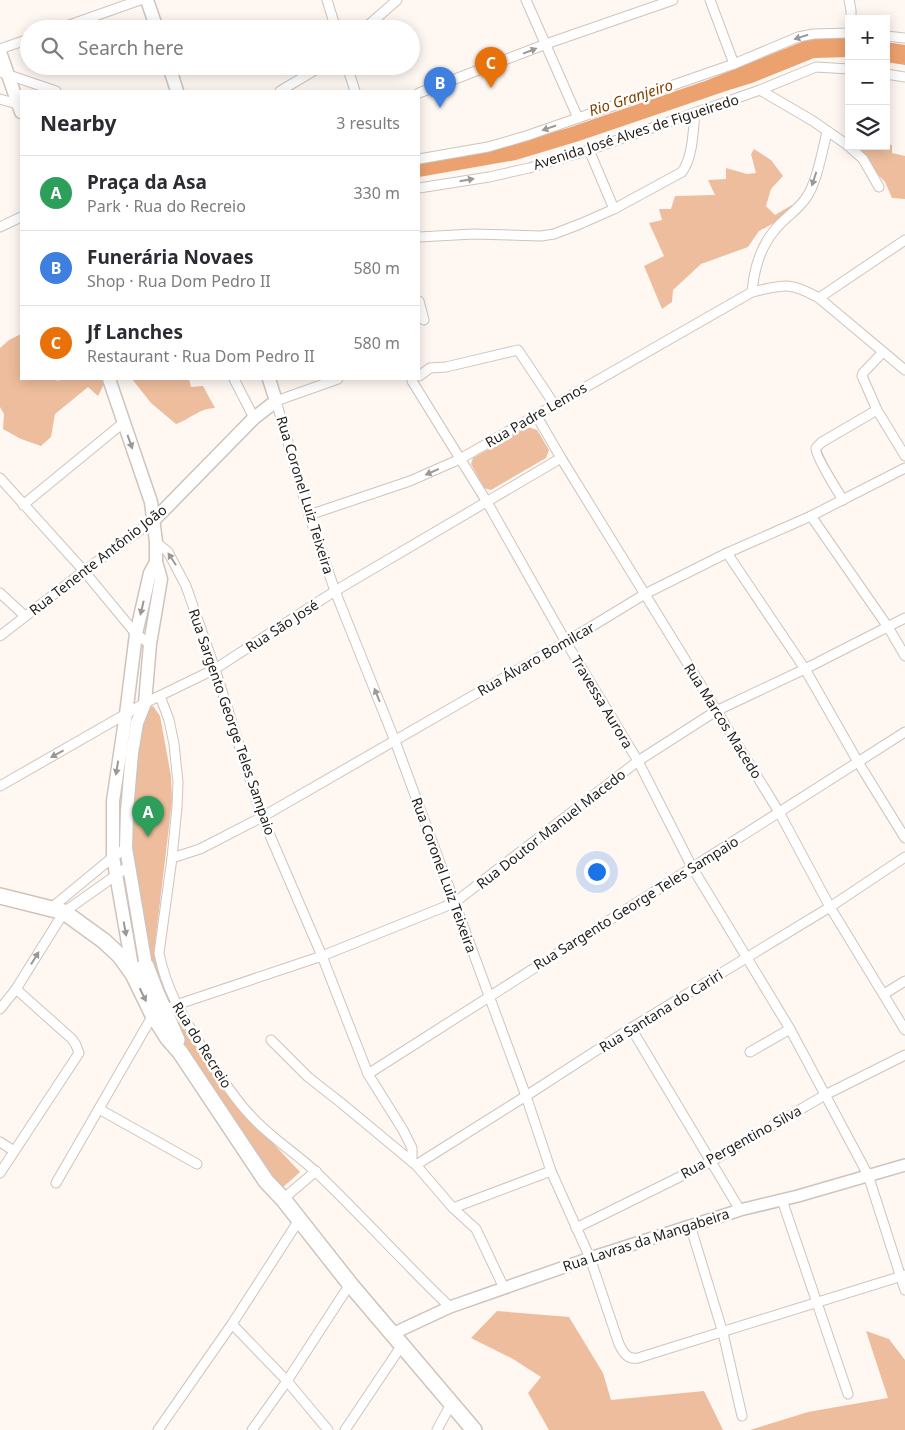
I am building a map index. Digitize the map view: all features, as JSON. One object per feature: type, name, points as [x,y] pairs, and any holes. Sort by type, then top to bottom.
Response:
[{"type":"highway","points":[[0,896],[57,910],[104,940],[120,956],[140,970],[164,1010],[167,1038],[180,1052],[266,1181],[283,1198],[350,1284],[474,1430]]},
{"type":"main road","points":[[147,0],[154,20]]},
{"type":"main road","points":[[0,51],[4,74],[20,107]]},
{"type":"main road","points":[[172,75],[177,90]]},
{"type":"main road","points":[[109,380],[151,502],[156,542],[156,562],[161,579],[150,644],[145,703],[137,723],[132,753],[127,811],[126,848],[140,970]]},
{"type":"main road","name":"Rua Coronel Luiz Teixeira","points":[[269,380],[276,401]]},
{"type":"main road","name":"Rua Tenente Antônio João","points":[[154,520],[254,418],[276,401]]},
{"type":"main road","points":[[140,970],[115,876],[112,801],[136,634],[150,573],[156,562]]},
{"type":"street","points":[[83,20],[140,0]]},
{"type":"street","points":[[327,0],[333,20]]},
{"type":"street","points":[[374,20],[397,0]]},
{"type":"street","points":[[526,0],[578,118]]},
{"type":"street","points":[[420,93],[546,44],[673,0]]},
{"type":"street","points":[[710,0],[734,64]]},
{"type":"street","points":[[849,0],[851,15]]},
{"type":"street","points":[[420,159],[488,147],[578,118],[734,64],[798,37],[845,32]]},
{"type":"street","points":[[890,36],[905,38]]},
{"type":"street","points":[[0,51],[20,43]]},
{"type":"street","name":"Avenida José Alves de Figueiredo","points":[[420,188],[521,169],[589,150],[760,90],[816,67],[845,70]]},
{"type":"street","points":[[4,74],[53,90]]},
{"type":"street","points":[[282,90],[307,75]]},
{"type":"street","points":[[350,75],[355,90]]},
{"type":"street","points":[[890,75],[905,77]]},
{"type":"street","points":[[760,90],[813,121],[846,144],[863,159],[879,187]]},
{"type":"street","points":[[0,99],[20,107]]},
{"type":"street","points":[[420,237],[473,234],[541,236],[554,234],[614,209],[682,172],[690,153],[695,113]]},
{"type":"street","points":[[752,292],[758,258],[764,246],[774,231],[807,197],[813,184],[827,132]]},
{"type":"street","points":[[589,150],[614,209]]},
{"type":"street","points":[[0,226],[20,217]]},
{"type":"street","points":[[819,298],[905,240]]},
{"type":"street","name":"Rua Padre Lemos","points":[[309,515],[410,481],[460,459],[752,292],[779,286],[792,286],[819,298],[905,370]]},
{"type":"street","points":[[420,305],[424,320]]},
{"type":"street","name":"Travessa Aurora","points":[[420,374],[430,368],[446,367],[518,350],[554,404]]},
{"type":"street","points":[[883,352],[862,376],[877,410],[905,456]]},
{"type":"street","points":[[235,380],[254,418]]},
{"type":"street","name":"Rua Tenente Antônio João","points":[[276,401],[335,380]]},
{"type":"street","name":"Travessa Aurora","points":[[414,380],[487,502],[566,642],[638,762],[692,867],[790,1029],[868,1175],[903,1275],[905,1290]]},
{"type":"street","name":"Rua Coronel Luiz Teixeira","points":[[276,401],[309,515],[335,591],[394,741],[526,1096],[551,1170],[590,1258],[618,1344],[627,1356],[634,1359],[723,1333]]},
{"type":"street","points":[[843,500],[817,453],[816,447],[877,410]]},
{"type":"street","name":"Rua Marcos Macedo","points":[[536,415],[779,812],[830,907],[905,1030]]},
{"type":"street","points":[[24,505],[123,423]]},
{"type":"street","name":"Rua São José","points":[[0,786],[145,703],[215,669],[335,591],[561,458]]},
{"type":"street","name":"Rua Álvaro Bomilcar","points":[[172,858],[200,849],[262,817],[566,642],[645,594],[727,553],[811,516],[905,468]]},
{"type":"street","points":[[0,478],[84,571],[136,634],[150,644]]},
{"type":"street","points":[[811,516],[888,627],[905,656]]},
{"type":"street","name":"Rua Tenente Antônio João","points":[[0,636],[24,616],[154,520]]},
{"type":"street","name":"Rua Sargento George Teles Sampaio","points":[[156,542],[168,552],[183,578],[215,669],[262,817],[322,956],[368,1074],[404,1130],[412,1148],[414,1163]]},
{"type":"street","points":[[727,553],[805,669],[858,762],[905,838]]},
{"type":"street","points":[[0,593],[24,616]]},
{"type":"street","name":"Rua Doutor Manuel Macedo","points":[[164,1010],[322,956],[454,903],[638,762],[716,711],[805,669],[905,618]]},
{"type":"street","name":"Rua do Recreio","points":[[160,696],[169,720],[177,765],[177,807],[159,953],[162,968],[164,1010],[215,1068],[252,1117],[282,1145],[316,1171],[409,1268],[450,1307]]},
{"type":"street","name":"Rua Sargento George Teles Sampaio","points":[[368,1074],[905,732]]},
{"type":"street","points":[[0,1009],[16,989],[57,910],[113,857],[126,848]]},
{"type":"street","name":"Rua Santana do Cariri","points":[[414,1163],[526,1096],[631,1028],[830,907],[905,857]]},
{"type":"street","points":[[57,910],[129,866]]},
{"type":"street","points":[[884,994],[905,981]]},
{"type":"street","points":[[0,1174],[79,1053],[76,1045],[16,989]]},
{"type":"street","points":[[0,993],[8,998]]},
{"type":"street","points":[[56,1183],[99,1109],[164,1010]]},
{"type":"street","points":[[631,1028],[740,1210]]},
{"type":"street","points":[[750,1052],[790,1029]]},
{"type":"street","name":"Rua Sargento George Teles Sampaio","points":[[271,1040],[308,1077],[414,1163],[453,1208],[476,1229],[504,1288]]},
{"type":"street","name":"Rua Pergentino Silva","points":[[576,1228],[712,1161],[825,1095],[905,1055]]},
{"type":"street","points":[[99,1109],[197,1164]]},
{"type":"street","points":[[0,1142],[14,1151]]},
{"type":"street","name":"Rua Lavras da Mangabeira","points":[[397,1340],[450,1307],[590,1258],[740,1210],[905,1165]]},
{"type":"street","points":[[453,1208],[551,1170]]},
{"type":"street","points":[[283,1198],[316,1171]]},
{"type":"street","points":[[782,1200],[848,1394]]},
{"type":"street","points":[[158,1430],[232,1324],[299,1220]]},
{"type":"street","points":[[690,1225],[723,1333],[742,1416]]},
{"type":"street","points":[[723,1333],[817,1301],[903,1275]]},
{"type":"street","points":[[252,1430],[350,1284]]},
{"type":"street","points":[[232,1324],[286,1381],[328,1430]]},
{"type":"street","points":[[345,1430],[397,1340]]},
{"type":"street","points":[[437,1430],[451,1404]]},
{"type":"shaded area","points":[[823,36],[845,38],[845,57],[814,58],[752,83],[516,160],[420,177],[420,162],[482,152],[568,128],[705,81],[809,39]]},
{"type":"shaded area","points":[[890,43],[905,45],[905,65],[890,63]]},
{"type":"shaded area","points":[[890,145],[892,145],[892,153],[905,156],[905,199],[892,198],[885,182],[855,150],[890,150]]},
{"type":"shaded area","points":[[754,149],[771,160],[783,176],[771,189],[766,206],[775,215],[792,205],[791,214],[759,231],[748,247],[701,264],[673,290],[672,302],[662,309],[644,266],[664,256],[649,223],[662,220],[659,209],[671,209],[675,196],[715,195],[708,180],[726,179],[726,168],[747,174],[756,173],[751,154]]},
{"type":"shaded area","points":[[20,334],[20,380],[102,380],[104,384],[98,396],[88,387],[55,414],[51,437],[41,446],[21,439],[3,429],[4,414],[0,407],[0,348],[9,340]]},
{"type":"shaded area","points":[[133,380],[189,380],[191,387],[203,386],[215,408],[200,412],[176,424],[151,403]]},
{"type":"shaded area","points":[[528,427],[537,430],[549,450],[546,458],[491,490],[484,488],[471,464],[473,458]]},
{"type":"shaded area","points":[[153,706],[160,716],[171,776],[172,801],[155,944],[160,979],[169,996],[161,997],[140,930],[129,812],[142,713]]},
{"type":"shaded area","points":[[175,1015],[224,1091],[300,1172],[281,1189],[191,1056],[169,1017]]},
{"type":"shaded area","points":[[497,1311],[569,1317],[603,1373],[611,1400],[704,1391],[723,1430],[549,1430],[528,1393],[541,1377],[513,1359],[471,1338]]},
{"type":"shaded area","points":[[866,1331],[889,1339],[905,1360],[905,1430],[750,1430],[808,1412],[888,1398]]},
{"type":"place","name":"Jf Lanches","points":[[491,88]]},
{"type":"place","name":"Funerária Novaes","points":[[440,108]]},
{"type":"place","name":"Praça da Asa","points":[[148,837]]},
{"type":"water label","name":"Rio Granjeiro","points":[[631,98]]}]
